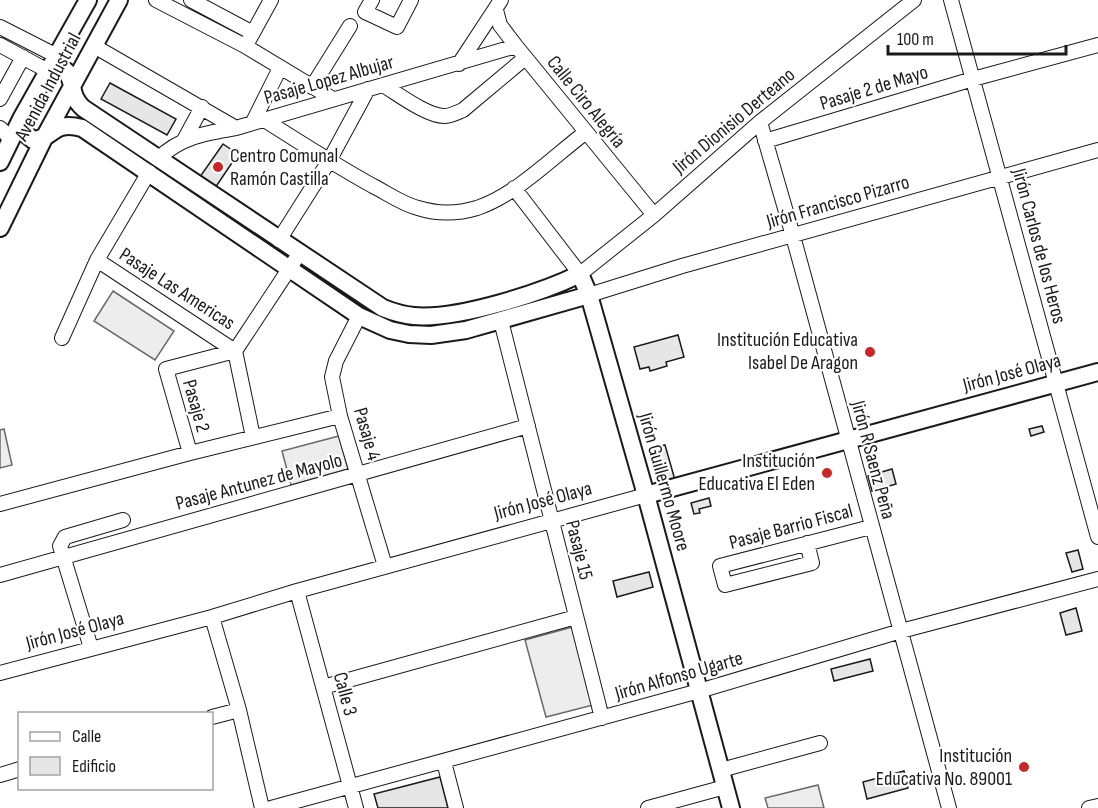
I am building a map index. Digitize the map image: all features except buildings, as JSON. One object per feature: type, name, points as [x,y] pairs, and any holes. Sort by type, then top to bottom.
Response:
[{"type":"main road","name":"Avenida Industrial","points":[[0,162],[6,133],[21,119],[88,0]]},
{"type":"main road","name":"Avenida Industrial","points":[[0,228],[45,136],[119,0]]},
{"type":"main road","points":[[48,71],[57,68],[66,71],[71,80],[76,102],[153,165],[290,268],[359,316],[390,330],[431,335],[466,330],[589,295]]},
{"type":"main road","points":[[21,119],[21,128],[25,136],[37,140],[56,128],[65,126],[82,128],[153,165],[279,240],[382,308],[399,314],[414,316],[461,313],[556,285],[580,274]]},
{"type":"main road","name":"Jirón Guillermo Moore","points":[[580,274],[589,295],[646,495],[731,808]]},
{"type":"main road","name":"Jirón José Olaya","points":[[646,495],[1098,372]]},
{"type":"street","points":[[156,0],[245,46],[333,99]]},
{"type":"street","points":[[191,0],[253,33]]},
{"type":"street","points":[[245,46],[271,0]]},
{"type":"street","points":[[372,0],[365,12],[396,27],[411,0]]},
{"type":"street","name":"Jirón Dionisio Derteano","points":[[580,274],[654,215],[760,122],[914,0]]},
{"type":"street","name":"Jirón Carlos de los Heros","points":[[951,0],[1001,176],[1055,384],[1091,488],[1098,537]]},
{"type":"street","points":[[459,64],[484,23],[499,5]]},
{"type":"street","name":"Calle Ciro Alegría","points":[[499,5],[501,25],[516,46],[654,215]]},
{"type":"street","points":[[312,87],[350,26]]},
{"type":"street","points":[[0,27],[57,56]]},
{"type":"street","points":[[0,45],[48,71]]},
{"type":"street","name":"Pasaje 2 de Mayo","points":[[765,141],[973,79],[1098,45]]},
{"type":"street","points":[[94,46],[236,128]]},
{"type":"street","name":"Pasaje Lopez Albujar","points":[[62,338],[97,260],[153,165],[167,149],[199,134],[236,128],[516,46]]},
{"type":"street","points":[[0,99],[23,57]]},
{"type":"street","points":[[383,85],[432,113],[442,116],[452,115],[463,110],[525,58]]},
{"type":"street","points":[[280,68],[258,120],[402,202],[437,213],[476,208],[495,200],[514,188],[585,132]]},
{"type":"street","points":[[279,240],[328,161],[368,89]]},
{"type":"street","points":[[184,140],[202,107]]},
{"type":"street","name":"Jirón R Saenz Peña","points":[[760,122],[949,808]]},
{"type":"street","name":"Jirón Francisco Pizarro","points":[[589,295],[682,266],[1098,150]]},
{"type":"street","name":"Jirón Guillermo Moore","points":[[514,188],[580,274]]},
{"type":"street","points":[[253,437],[235,351],[299,254]]},
{"type":"street","name":"Pasaje Las Americas","points":[[97,260],[235,351]]},
{"type":"street","name":"Pasaje 4","points":[[359,316],[333,369],[332,376],[340,416],[385,566]]},
{"type":"street","name":"Pasaje 15","points":[[501,321],[602,718]]},
{"type":"street","name":"Pasaje 2","points":[[190,453],[165,369],[235,351]]},
{"type":"street","points":[[0,504],[340,416]]},
{"type":"street","name":"Pasaje Antunez de Mayolo","points":[[0,575],[528,426]]},
{"type":"street","name":"Jirón José Olaya","points":[[0,673],[646,495]]},
{"type":"street","points":[[91,648],[60,546],[65,537],[123,520]]},
{"type":"street","name":"Pasaje Barrio Fiscal","points":[[807,543],[812,564],[725,585],[720,566],[807,543],[871,527]]},
{"type":"street","name":"Jirón Alfonso Ugarte","points":[[271,808],[699,691],[901,631],[1098,579]]},
{"type":"street","name":"Calle 3","points":[[297,591],[356,808]]},
{"type":"street","points":[[212,616],[262,808]]},
{"type":"street","points":[[323,687],[576,617]]},
{"type":"street","points":[[213,717],[238,710]]},
{"type":"street","points":[[721,770],[820,743]]},
{"type":"street","points":[[444,762],[456,808]]},
{"type":"street","points":[[0,775],[18,770]]},
{"type":"street","points":[[648,808],[725,787]]},
{"type":"street","points":[[1089,808],[1098,806]]},
{"type":"shaded area","points":[[113,291],[174,331],[155,360],[94,321]]},
{"type":"shaded area","points":[[4,429],[12,465],[0,468],[0,430]]},
{"type":"shaded area","points":[[339,436],[348,469],[291,485],[282,451]]},
{"type":"shaded area","points":[[576,626],[597,704],[546,717],[525,640]]},
{"type":"shaded area","points":[[818,785],[824,808],[768,808],[765,798]]},
{"type":"place","name":"Centro Comunal Ramón Castilla","points":[[218,167]]},
{"type":"place","name":"Institución Educativa Isabel De Aragon","points":[[870,352]]},
{"type":"place","name":"Institución Educativa El Eden","points":[[827,473]]},
{"type":"place","name":"Institución Educativa No. 89001","points":[[1024,767]]}]
